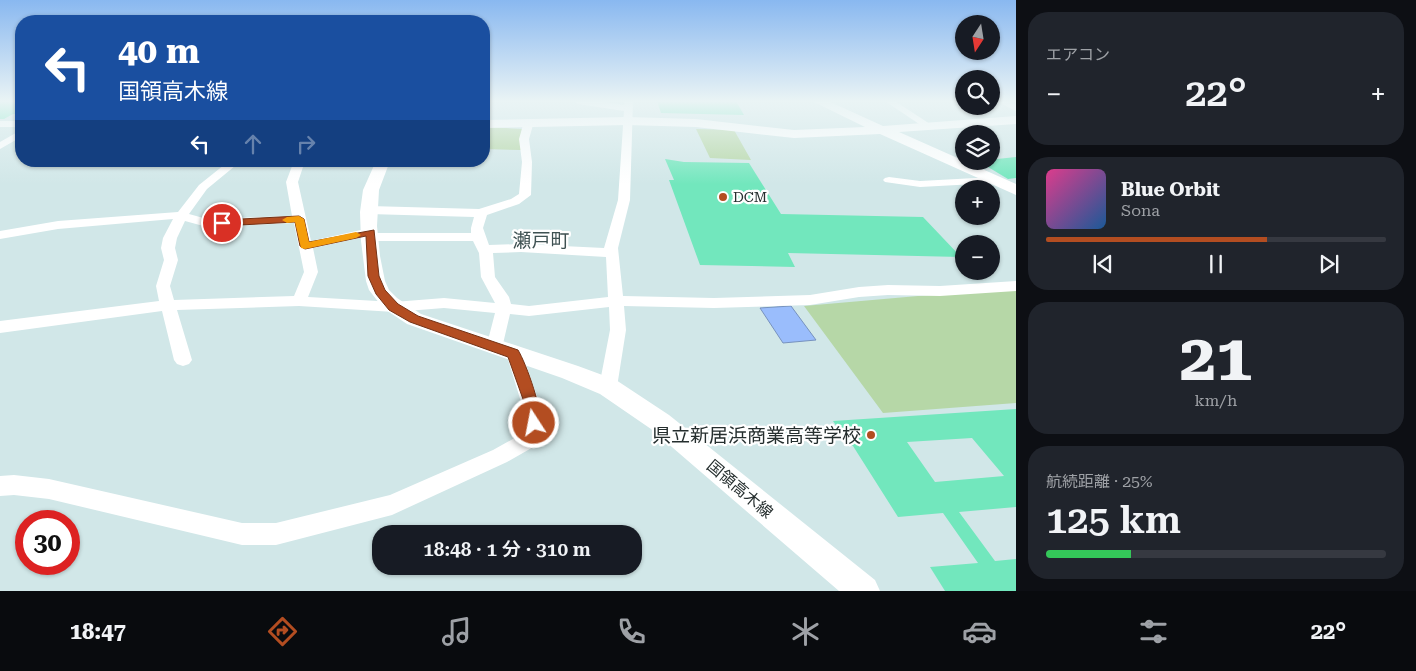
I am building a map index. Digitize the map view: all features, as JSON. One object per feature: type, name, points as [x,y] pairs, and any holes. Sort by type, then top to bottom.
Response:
[{"type":"street","points":[[305,246],[370,226],[481,213],[496,206],[519,200],[525,195],[528,162],[524,139],[527,129]]},
{"type":"street","points":[[608,387],[618,330],[611,248],[615,227],[624,200],[627,129]]},
{"type":"street","points":[[748,129],[794,134],[829,134],[898,129]]},
{"type":"street","points":[[879,129],[994,180]]},
{"type":"street","points":[[0,146],[15,137]]},
{"type":"street","points":[[183,360],[163,286],[171,260],[168,248],[170,238],[181,216],[203,187],[228,167]]},
{"type":"street","points":[[298,167],[292,182],[310,272],[299,300]]},
{"type":"street","name":"国領高木線","points":[[380,167],[371,189],[370,226],[374,276],[380,291],[394,307],[414,319],[570,372],[608,387],[660,422],[864,591]]},
{"type":"street","points":[[889,180],[920,184],[955,182]]},
{"type":"street","points":[[1000,183],[1016,190]]},
{"type":"street","points":[[0,486],[14,485],[50,489],[242,534],[276,534],[392,505],[500,456],[528,440],[534,423],[530,402],[504,351],[504,308],[502,297],[488,277],[477,228],[481,213]]},
{"type":"street","points":[[0,235],[67,224],[121,218],[181,216],[208,223],[299,219]]},
{"type":"street","points":[[370,226],[521,248],[612,253]]},
{"type":"street","points":[[0,327],[168,305],[299,300],[394,307],[444,303],[529,311],[617,301],[714,303],[810,300],[859,292],[888,290],[940,291],[1016,286]]},
{"type":"green space","points":[[490,129],[522,129],[521,150],[490,149]]},
{"type":"green space","points":[[696,129],[734,130],[751,160],[710,158]]},
{"type":"green space","points":[[1016,290],[1016,403],[883,413],[804,306],[918,296]]},
{"type":"water","points":[[791,306],[816,340],[783,343],[760,308]]},
{"type":"building","points":[[1016,157],[1016,178],[1008,179],[993,170],[1000,170],[1000,159]]},
{"type":"building","name":"DCM","points":[[665,159],[684,162],[749,163],[781,214],[923,217],[955,251],[955,257],[788,253],[795,267],[700,265],[669,180],[674,180]]},
{"type":"building","points":[[1016,409],[1016,507],[959,512],[995,561],[1016,559],[1016,591],[945,591],[930,567],[978,563],[943,513],[898,517],[853,446],[850,446],[833,421]],"holes":[[[972,438],[1004,476],[935,482],[907,442]]]},
{"type":"slow traffic","points":[[287,220],[299,219],[305,246],[356,235]]},
{"type":"place","name":"DCM","points":[[723,197]]},
{"type":"place","name":"県立新居浜商業高等学校","points":[[871,435]]},
{"type":"district","name":"瀬戸町","points":[[541,240]]},
{"type":"route","points":[[222,223],[299,219],[305,246],[370,232],[374,276],[380,291],[394,307],[414,319],[514,354],[530,402],[534,423]]}]
